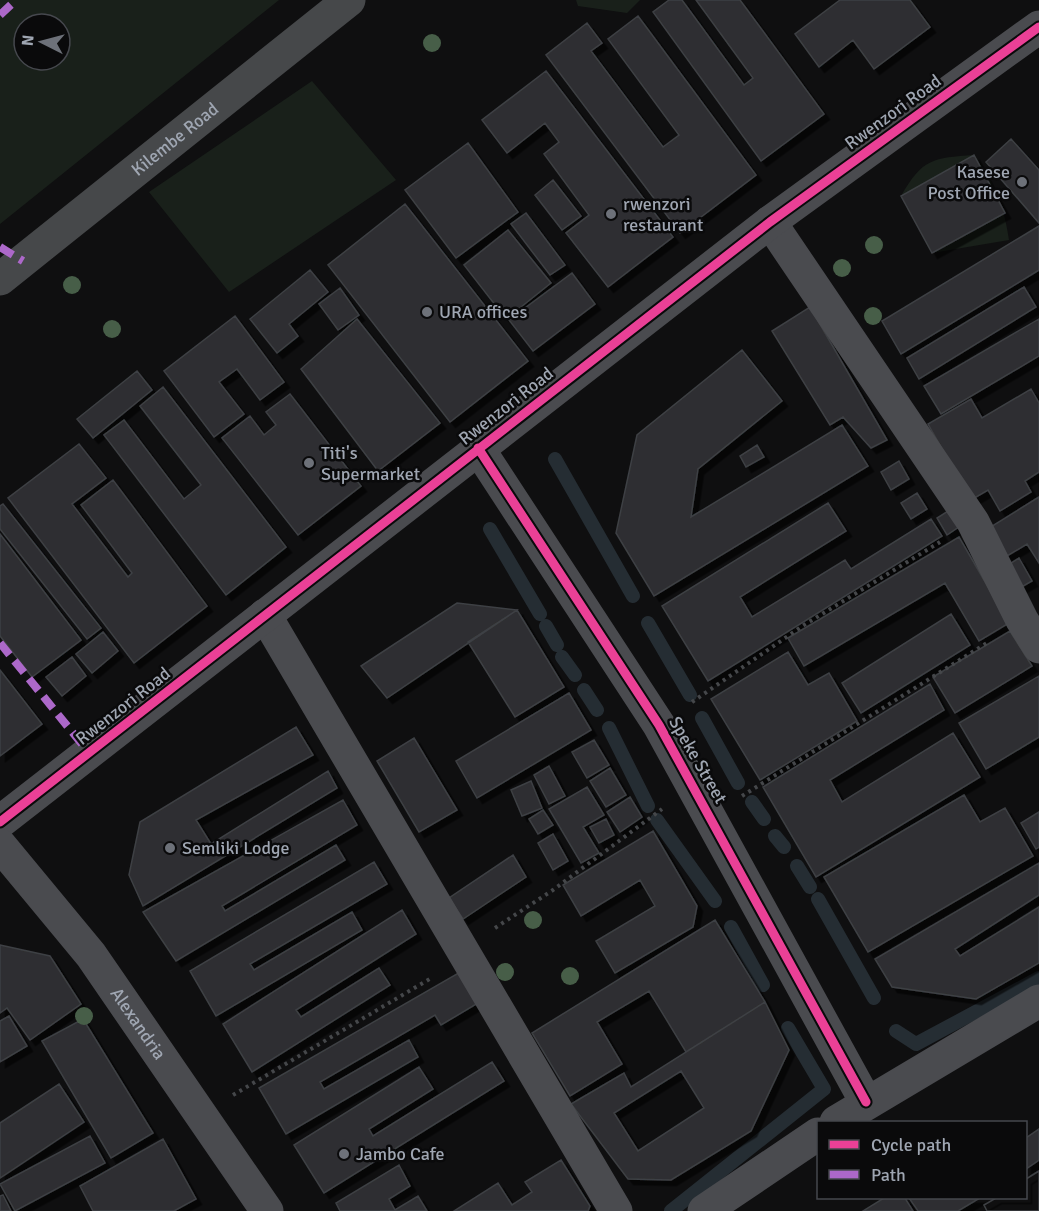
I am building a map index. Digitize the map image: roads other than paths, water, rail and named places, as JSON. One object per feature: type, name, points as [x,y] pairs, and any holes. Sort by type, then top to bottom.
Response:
[{"type":"main road","name":"Kilembe Road","points":[[0,279],[342,2]]},
{"type":"street","name":"Rwenzori Road","points":[[0,822],[770,222],[1039,27]]},
{"type":"street","points":[[770,222],[973,522],[1031,634]]},
{"type":"street","name":"Speke Street","points":[[478,448],[659,725],[711,815],[866,1102]]},
{"type":"street","points":[[265,615],[616,1211]]},
{"type":"street","name":"Alexandria","points":[[0,845],[92,955],[267,1211]]},
{"type":"street","points":[[838,1121],[1039,1001]]},
{"type":"street","points":[[704,1211],[817,1135]]},
{"type":"waterway","points":[[555,459],[633,596]]},
{"type":"waterway","points":[[490,529],[540,614]]},
{"type":"waterway","points":[[648,623],[690,695]]},
{"type":"waterway","points":[[546,626],[557,645]]},
{"type":"waterway","points":[[562,657],[575,675]]},
{"type":"waterway","points":[[584,690],[597,710]]},
{"type":"waterway","points":[[702,718],[738,783]]},
{"type":"waterway","points":[[609,728],[648,806]]},
{"type":"waterway","points":[[752,802],[764,819]]},
{"type":"waterway","points":[[657,820],[715,901]]},
{"type":"waterway","points":[[775,836],[784,847]]},
{"type":"waterway","points":[[797,866],[810,887]]},
{"type":"waterway","points":[[818,899],[874,998]]},
{"type":"waterway","points":[[731,927],[763,985]]},
{"type":"waterway","points":[[896,1031],[916,1044],[1039,978]]},
{"type":"waterway","points":[[671,1211],[824,1089],[788,1028]]},
{"type":"place","name":"Kasese Post Office","points":[[1022,182]]},
{"type":"place","name":"rwenzori restaurant","points":[[611,214]]},
{"type":"place","name":"URA offices","points":[[427,312]]},
{"type":"place","name":"Titi's Supermarket","points":[[309,463]]},
{"type":"place","name":"Semliki Lodge","points":[[170,848]]},
{"type":"place","name":"Jambo Cafe","points":[[344,1154]]}]
